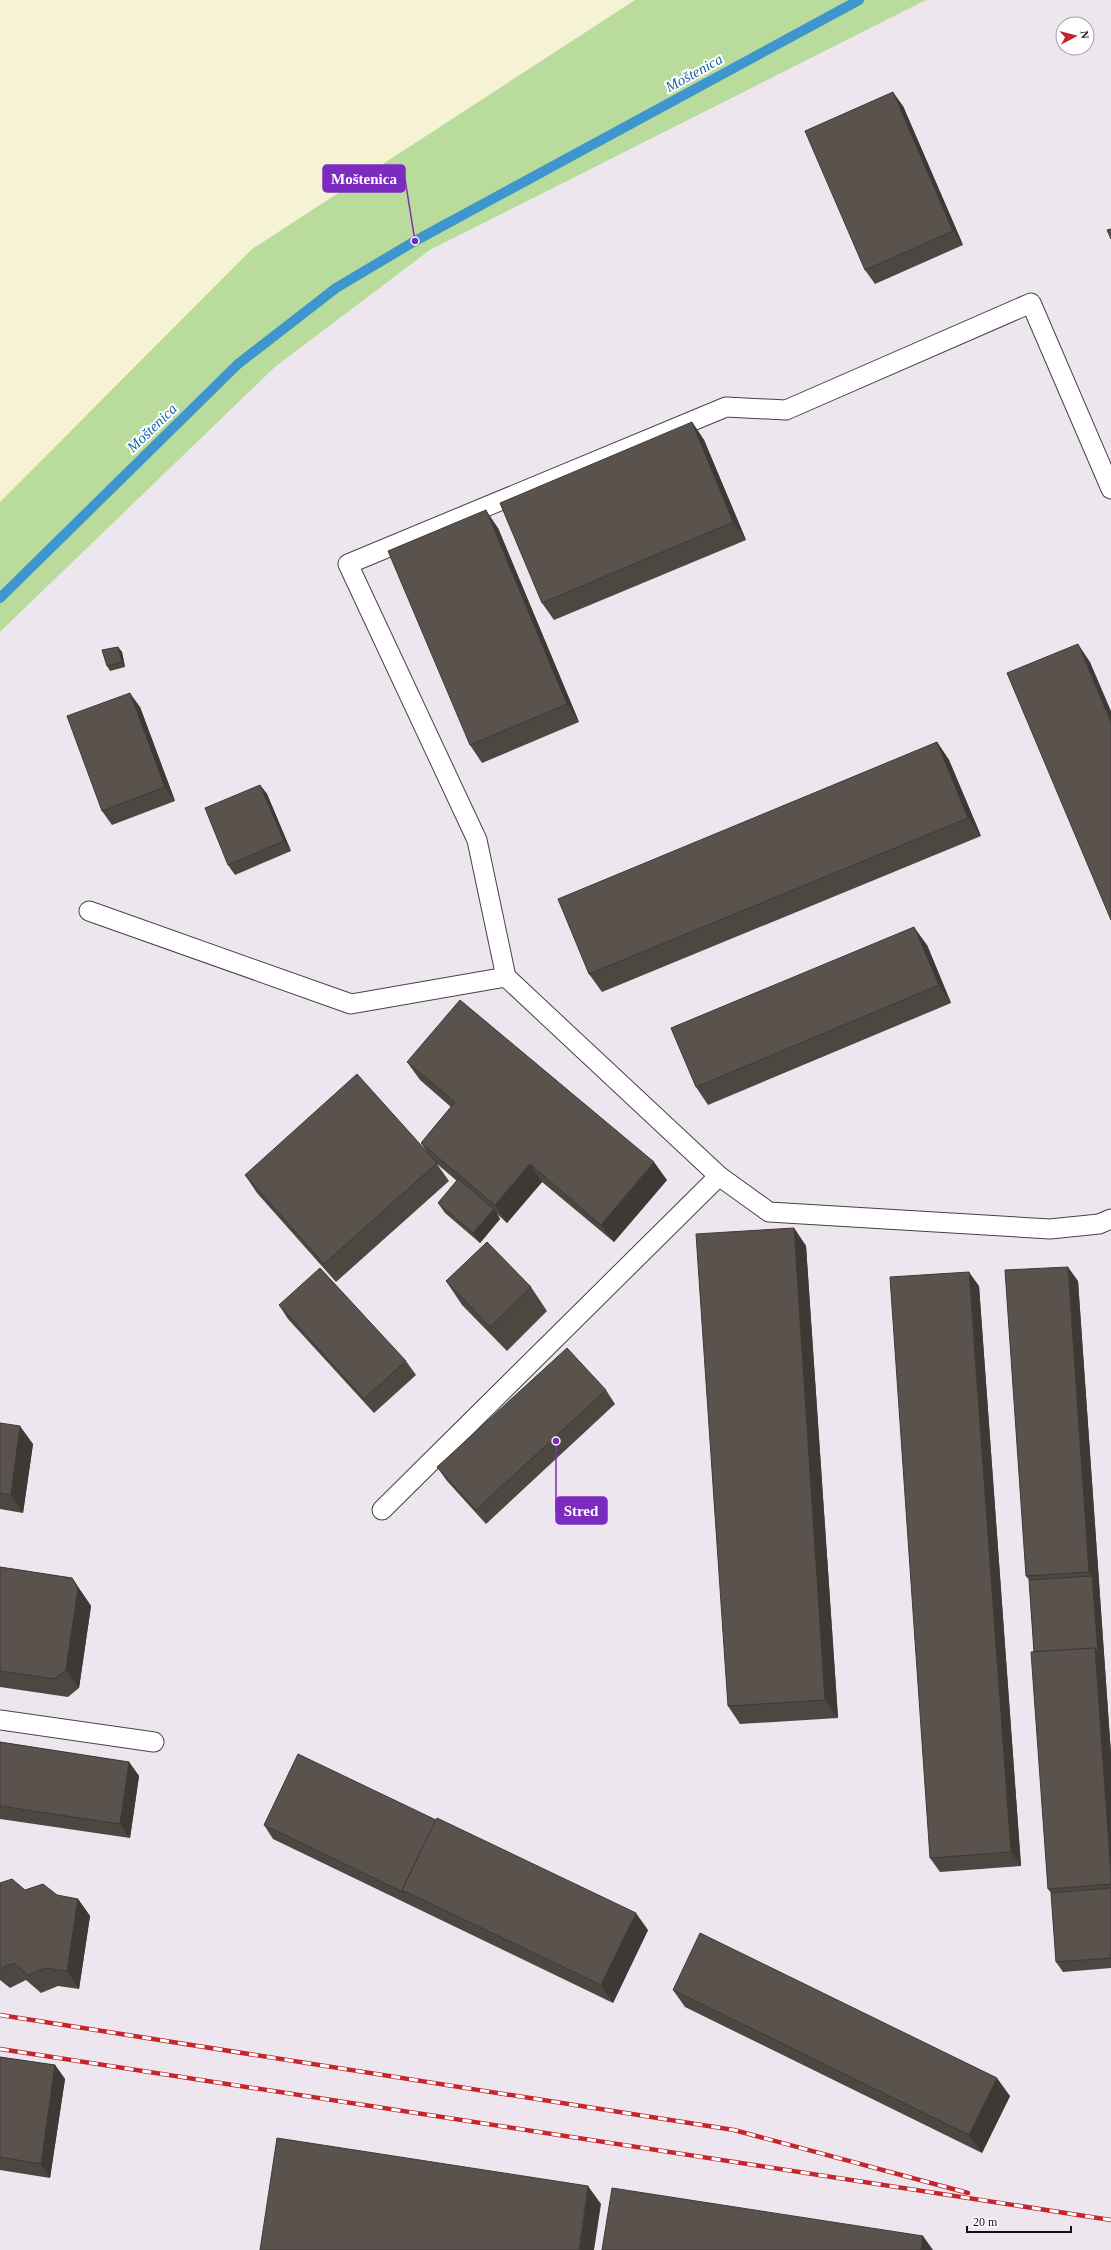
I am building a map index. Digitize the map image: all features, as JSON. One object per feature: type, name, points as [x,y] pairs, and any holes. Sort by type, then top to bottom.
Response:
[{"type":"lane","points":[[1111,489],[1031,303],[786,410],[726,407],[348,564],[477,840],[506,977],[719,1176],[769,1212],[1050,1229],[1099,1224],[1111,1219]]},
{"type":"lane","points":[[89,911],[351,1004],[506,977]]},
{"type":"lane","points":[[382,1510],[719,1176]]},
{"type":"lane","points":[[0,1720],[154,1742]]},
{"type":"shaded area","points":[[0,0],[635,0],[252,249],[0,502]]},
{"type":"shaded area","points":[[926,0],[1111,0],[1111,2250],[0,2250],[0,632],[275,367],[430,250]]},
{"type":"green space","points":[[635,0],[926,0],[430,250],[275,367],[0,632],[0,502],[252,249]]},
{"type":"building","points":[[893,92],[953,231],[865,270],[805,131]]},
{"type":"building","points":[[1111,229],[1111,239],[1107,230]]},
{"type":"building","points":[[692,422],[733,522],[542,603],[500,503]]},
{"type":"building","points":[[486,510],[567,704],[470,745],[388,551]]},
{"type":"building","points":[[1078,644],[1111,723],[1111,920],[1007,673]]},
{"type":"building","points":[[118,647],[122,662],[107,666],[102,650]]},
{"type":"building","points":[[130,693],[165,787],[102,811],[67,716]]},
{"type":"building","points":[[937,742],[968,818],[589,974],[558,899]]},
{"type":"building","points":[[260,785],[284,841],[228,865],[205,808]]},
{"type":"building","points":[[914,927],[939,985],[696,1087],[671,1028]]},
{"type":"building","points":[[460,1000],[654,1162],[601,1225],[530,1164],[495,1205],[421,1143],[455,1102],[407,1062]]},
{"type":"building","points":[[357,1074],[437,1163],[324,1264],[245,1175]]},
{"type":"building","points":[[458,1179],[494,1209],[473,1233],[438,1203]]},
{"type":"building","points":[[794,1228],[825,1700],[728,1706],[696,1234]]},
{"type":"building","points":[[487,1242],[531,1287],[490,1327],[446,1281]]},
{"type":"building","points":[[1068,1267],[1089,1572],[1026,1576],[1005,1270]]},
{"type":"building","points":[[320,1268],[406,1361],[364,1399],[279,1305]]},
{"type":"building","points":[[969,1272],[1011,1852],[930,1858],[890,1277]]},
{"type":"building","points":[[567,1348],[606,1390],[476,1510],[437,1467]]},
{"type":"building","points":[[0,1423],[20,1426],[11,1495],[0,1493]]},
{"type":"building","points":[[0,1567],[72,1578],[78,1588],[66,1670],[55,1679],[0,1671]]},
{"type":"building","points":[[1092,1576],[1098,1653],[1095,1648],[1034,1652],[1029,1580]]},
{"type":"building","points":[[1095,1648],[1111,1884],[1048,1889],[1031,1652]]},
{"type":"building","points":[[0,1742],[129,1762],[120,1824],[0,1806]]},
{"type":"building","points":[[298,1754],[436,1820],[402,1890],[405,1893],[264,1825]]},
{"type":"building","points":[[437,1818],[636,1913],[601,1985],[402,1890]]},
{"type":"building","points":[[12,1879],[25,1890],[43,1884],[57,1895],[78,1899],[67,1971],[45,1968],[28,1975],[14,1963],[0,1969],[0,1883]]},
{"type":"building","points":[[1111,1888],[1111,1958],[1056,1962],[1051,1893]]},
{"type":"building","points":[[700,1933],[997,2078],[969,2135],[673,1990]]},
{"type":"building","points":[[0,2057],[55,2065],[41,2164],[0,2157]]},
{"type":"building","points":[[277,2138],[588,2186],[579,2250],[260,2250]]},
{"type":"building","points":[[612,2188],[923,2236],[921,2250],[602,2250]]},
{"type":"waterway","name":"Moštenica","points":[[0,598],[238,364],[336,288],[415,241],[859,0]]},
{"type":"railway","points":[[0,2015],[734,2130],[968,2193]]},
{"type":"railway","points":[[0,2049],[1111,2220]]},
{"type":"place","name":"Moštenica","points":[[415,241]]},
{"type":"place","name":"Stred","points":[[556,1441]]}]
